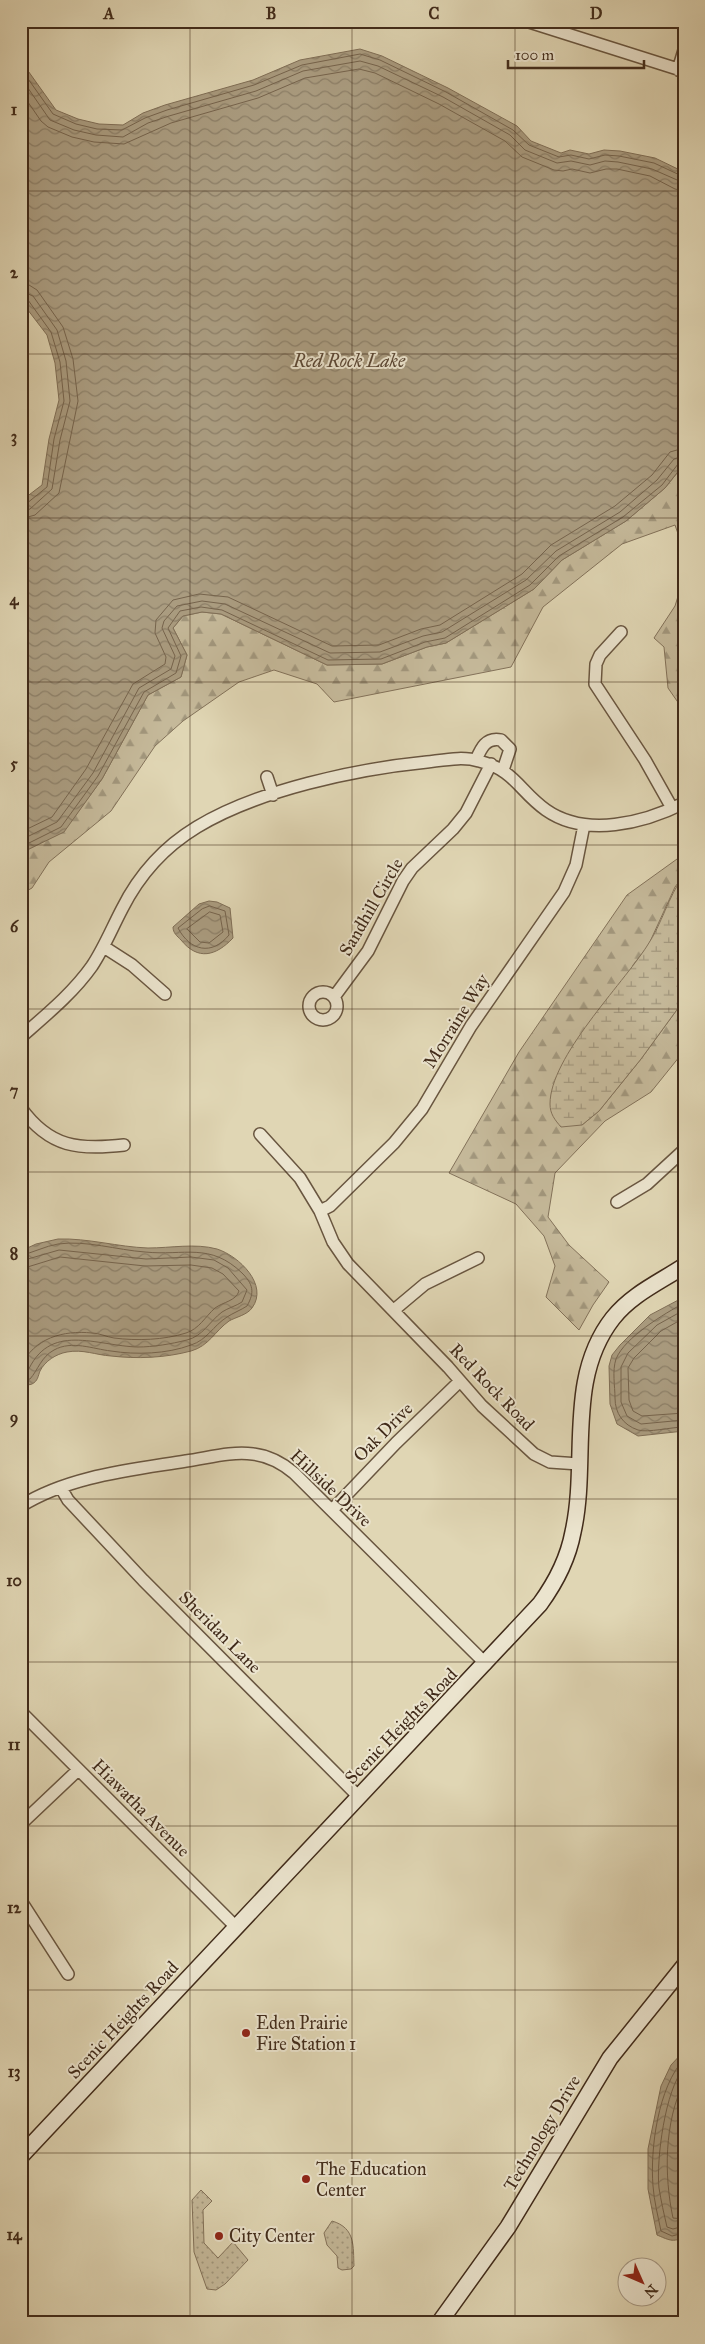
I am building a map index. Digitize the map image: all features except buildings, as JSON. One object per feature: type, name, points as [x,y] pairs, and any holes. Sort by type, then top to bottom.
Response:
[{"type":"street","points":[[526,21],[538,23],[681,71],[684,50]]},
{"type":"street","points":[[621,632],[598,659],[594,674],[595,684],[649,766],[672,808]]},
{"type":"street","points":[[476,760],[485,743],[491,739],[501,740],[510,749],[503,770]]},
{"type":"street","points":[[21,1036],[82,980],[104,947],[137,882],[154,861],[174,843],[220,814],[273,795],[367,770],[454,759],[476,760],[503,770],[546,810],[563,819],[584,825],[614,824],[672,808],[684,802]]},
{"type":"street","name":"Sandhill Circle","points":[[334,997],[368,951],[403,880],[412,868],[453,830],[466,813],[491,764]]},
{"type":"street","points":[[267,777],[273,795]]},
{"type":"street","name":"Morraine Way","points":[[320,1211],[330,1206],[394,1143],[422,1109],[471,1026],[564,892],[576,866],[584,825]]},
{"type":"street","points":[[104,947],[132,965],[165,994]]},
{"type":"street","points":[[21,1108],[38,1128],[63,1143],[93,1148],[124,1145]]},
{"type":"street","name":"Red Rock Road","points":[[260,1134],[300,1178],[320,1211],[333,1242],[348,1264],[394,1310],[496,1421],[534,1454],[550,1462],[578,1464]]},
{"type":"street","points":[[617,1202],[647,1184],[684,1150]]},
{"type":"street","points":[[394,1310],[425,1284],[478,1258]]},
{"type":"street","name":"Scenic Heights Road","points":[[21,2156],[486,1664],[540,1604],[560,1571],[573,1532],[584,1391],[594,1350],[601,1336],[626,1305],[640,1293],[684,1266]]},
{"type":"street","name":"Oak Drive","points":[[332,1510],[396,1443],[460,1381]]},
{"type":"street","name":"Hillside Drive","points":[[21,1506],[34,1498],[61,1488],[111,1474],[236,1453],[263,1455],[283,1464],[332,1510],[486,1664]]},
{"type":"street","name":"Sheridan Lane","points":[[61,1488],[68,1500],[143,1580],[359,1797]]},
{"type":"street","name":"Hiawatha Avenue","points":[[21,1712],[236,1927]]},
{"type":"street","points":[[21,1824],[78,1770]]},
{"type":"street","points":[[21,1901],[68,1974]]},
{"type":"street","name":"Technology Drive","points":[[438,2323],[508,2227],[610,2058],[684,1966]]},
{"type":"green space","points":[[682,467],[684,475],[684,551],[675,525],[622,544],[543,607],[511,667],[334,702],[317,684],[274,670],[239,682],[183,721],[155,746],[111,811],[49,862],[32,888],[21,894],[21,853],[64,831],[102,779],[148,695],[181,677],[187,655],[173,628],[183,616],[202,612],[221,614],[327,665],[382,664],[427,647],[446,643],[534,589],[562,560],[626,521],[665,488]]},
{"type":"green space","points":[[684,577],[684,618],[679,630],[678,651],[684,672],[684,711],[668,688],[664,647],[654,638],[675,606]]},
{"type":"green space","points":[[684,854],[684,875],[675,887],[648,946],[633,965],[582,1125],[599,1111],[641,1059],[684,1000],[684,1051],[651,1092],[605,1121],[555,1173],[548,1217],[569,1245],[609,1282],[579,1330],[546,1297],[555,1266],[544,1236],[516,1204],[449,1173],[519,1052],[627,895]]},
{"type":"green space","points":[[684,875],[684,1000],[641,1059],[599,1111],[582,1125],[561,1127],[552,1114],[550,1104],[553,1085],[562,1065],[589,1022],[647,946],[678,883]]},
{"type":"green space","points":[[201,2190],[212,2201],[203,2210],[204,2243],[218,2258],[233,2242],[248,2260],[225,2284],[216,2290],[207,2289],[194,2252],[192,2200]]},
{"type":"green space","points":[[332,2221],[345,2228],[352,2239],[354,2266],[351,2269],[342,2270],[338,2268],[337,2256],[327,2245],[324,2233]]},
{"type":"water","name":"Red Rock Lake","points":[[360,49],[382,56],[448,88],[517,126],[531,141],[561,153],[570,150],[589,154],[604,150],[620,151],[655,158],[684,172],[684,464],[665,488],[626,521],[562,560],[534,589],[446,643],[427,647],[382,664],[327,665],[221,614],[202,612],[183,616],[173,628],[187,655],[181,677],[148,695],[102,779],[64,832],[21,853],[21,501],[42,485],[49,439],[59,400],[55,363],[47,335],[21,301],[21,61],[56,110],[78,119],[99,124],[123,125],[143,113],[253,80],[300,60]]},
{"type":"water","points":[[209,901],[217,902],[230,908],[233,938],[220,949],[207,954],[187,947],[176,934],[173,927],[199,904]]},
{"type":"water","points":[[58,1239],[148,1248],[192,1246],[217,1249],[234,1258],[249,1272],[257,1290],[256,1299],[250,1310],[229,1321],[203,1346],[197,1349],[171,1355],[141,1358],[79,1351],[67,1352],[59,1354],[48,1361],[42,1367],[34,1383],[21,1385],[21,1251],[36,1244]]},
{"type":"water","points":[[684,1297],[684,1431],[638,1436],[617,1424],[610,1404],[609,1366],[612,1355],[650,1315]]},
{"type":"water","points":[[684,2051],[684,2236],[674,2240],[657,2235],[648,2189],[648,2149],[661,2086],[671,2065]]},
{"type":"place","name":"Eden Prairie Fire Station 1","points":[[246,2033]]},
{"type":"place","name":"The Education Center","points":[[306,2179]]},
{"type":"place","name":"City Center","points":[[219,2236]]}]
